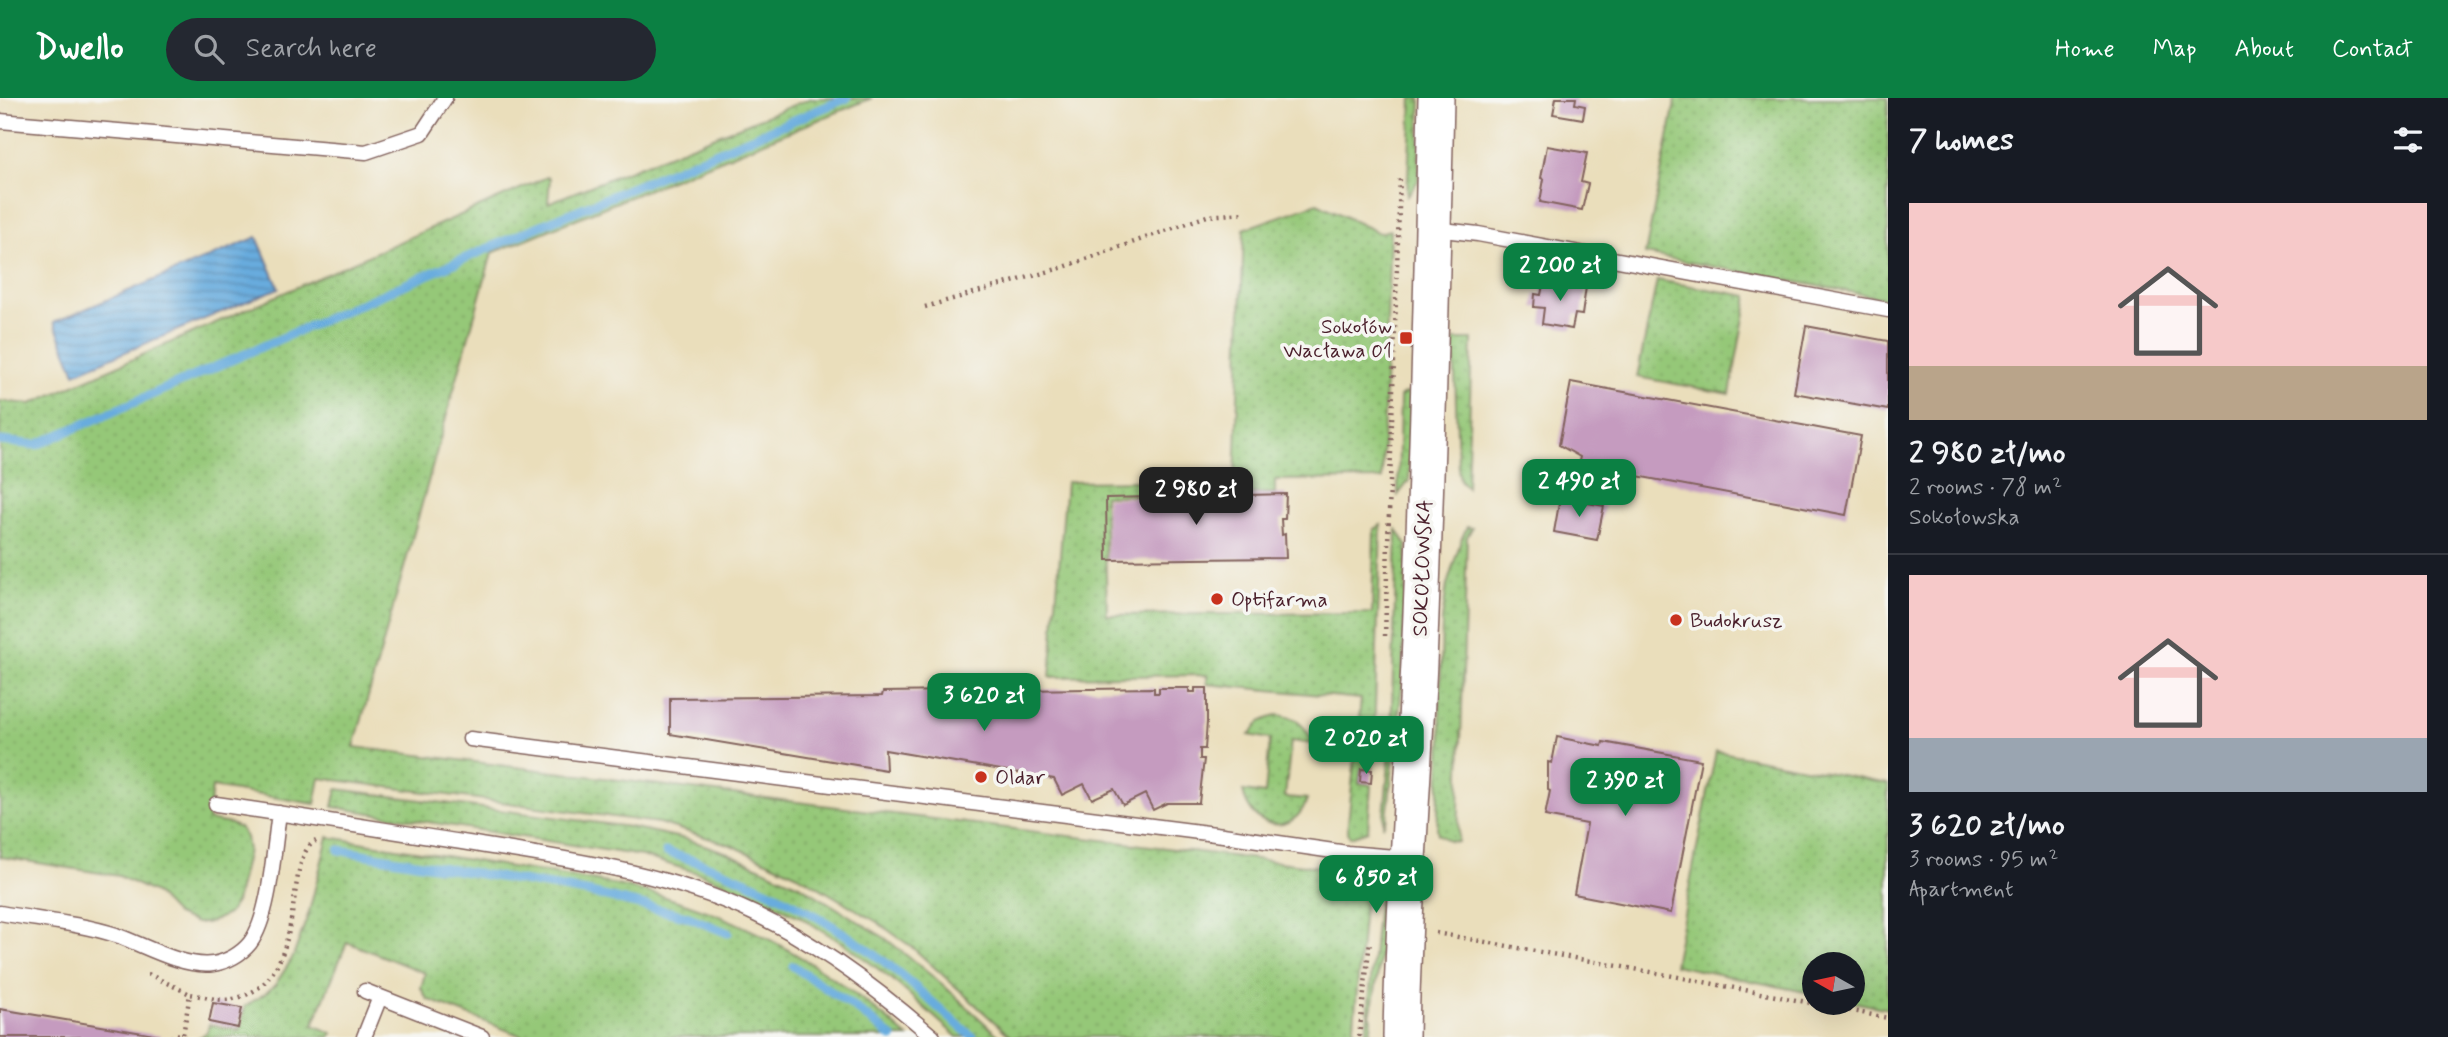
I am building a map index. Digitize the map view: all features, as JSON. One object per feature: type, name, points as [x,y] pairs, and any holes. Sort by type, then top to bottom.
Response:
[{"type":"street","name":"SOKOŁOWSKA","points":[[1401,1037],[1387,932],[1407,858],[1419,666],[1436,98]]},
{"type":"lane","points":[[0,121],[366,152],[422,133],[445,98]]},
{"type":"lane","points":[[1433,229],[1492,236],[1888,310]]},
{"type":"lane","points":[[470,739],[1347,853],[1407,858]]},
{"type":"lane","points":[[216,804],[556,857],[648,875],[696,890],[756,914],[807,943],[879,991],[933,1037]]},
{"type":"lane","points":[[0,913],[108,933],[190,962],[222,962],[242,951],[258,928],[279,813]]},
{"type":"lane","points":[[365,991],[482,1037]]},
{"type":"lane","points":[[365,1037],[380,997]]},
{"type":"path","points":[[1385,642],[1400,171]]},
{"type":"path","points":[[925,307],[1064,267],[1207,216],[1245,214]]},
{"type":"path","points":[[1359,1037],[1387,932],[1443,934],[1888,1018]]},
{"type":"path","points":[[144,972],[190,993],[225,999]]},
{"type":"path","points":[[172,1037],[173,1034],[183,1035],[190,993]]},
{"type":"green space","points":[[811,98],[872,98],[492,253],[354,747],[1344,870],[1345,864],[1367,870],[1353,1037],[1011,1037],[913,948],[877,922],[798,875],[731,845],[659,823],[320,778],[315,804],[212,787],[208,820],[240,828],[246,837],[248,850],[236,902],[228,914],[209,923],[196,923],[176,915],[155,893],[119,876],[0,857],[0,401],[31,404],[547,177],[550,178],[548,203]]},
{"type":"green space","points":[[1412,98],[1421,98],[1418,181],[1407,196]]},
{"type":"green space","points":[[1676,98],[1888,98],[1888,299],[1645,254]]},
{"type":"green space","points":[[1317,203],[1379,233],[1390,230],[1382,479],[1275,480],[1275,493],[1104,496],[1107,615],[1372,613],[1374,530],[1381,525],[1373,768],[1361,769],[1359,783],[1371,785],[1368,831],[1350,837],[1348,823],[1361,699],[1207,684],[1207,675],[1050,677],[1066,482],[1235,480],[1244,229]]},
{"type":"green space","points":[[1657,280],[1748,296],[1730,394],[1637,377]]},
{"type":"green space","points":[[1454,340],[1472,340],[1467,488],[1460,480],[1458,468]]},
{"type":"green space","points":[[1405,393],[1411,394],[1409,481],[1398,495],[1400,397]]},
{"type":"green space","points":[[1467,527],[1472,528],[1467,537],[1458,842],[1449,841],[1438,834],[1437,829],[1442,740],[1442,620],[1447,585]]},
{"type":"green space","points":[[1397,530],[1407,545],[1402,687],[1387,818],[1383,826],[1391,741]]},
{"type":"green space","points":[[1276,715],[1289,717],[1300,723],[1313,744],[1291,741],[1285,797],[1307,799],[1293,820],[1283,824],[1263,821],[1254,814],[1243,791],[1265,794],[1270,739],[1249,735],[1260,722]]},
{"type":"green space","points":[[1716,751],[1888,784],[1888,1009],[1866,1005],[1866,952],[1802,952],[1802,991],[1674,965]]},
{"type":"green space","points":[[337,789],[630,827],[686,839],[728,853],[801,886],[885,938],[942,984],[1000,1037],[957,1037],[893,980],[846,945],[798,916],[701,874],[642,856],[333,807]]},
{"type":"green space","points":[[328,837],[603,882],[687,904],[747,928],[804,959],[858,996],[908,1037],[524,1037],[427,999],[421,988],[425,973],[347,942],[313,1025],[332,1033],[330,1037],[200,1037],[207,1032],[209,1025],[240,1030],[245,1006],[275,985],[293,957],[309,912]]},
{"type":"green space","points":[[1379,888],[1383,913],[1380,950],[1370,1015],[1370,1037],[1366,1037]]},
{"type":"water","points":[[257,237],[279,288],[75,373],[54,322]]},
{"type":"building","points":[[1556,98],[1576,98],[1575,104],[1585,106],[1583,119],[1553,114]]},
{"type":"building","points":[[1547,146],[1587,153],[1581,182],[1588,184],[1582,210],[1540,202]]},
{"type":"building","points":[[1544,280],[1586,287],[1582,315],[1575,314],[1572,329],[1542,324],[1544,308],[1534,307],[1535,294],[1541,295]]},
{"type":"building","points":[[1806,326],[1888,341],[1888,410],[1794,393]]},
{"type":"building","points":[[1571,382],[1861,436],[1846,515],[1578,465],[1580,457],[1559,445]]},
{"type":"building","points":[[1286,494],[1285,519],[1281,519],[1286,558],[1107,560],[1106,498]]},
{"type":"building","points":[[1560,498],[1604,506],[1597,540],[1554,532]]},
{"type":"building","points":[[1154,688],[1154,693],[1159,693],[1159,688],[1189,688],[1189,692],[1195,692],[1195,688],[1207,688],[1205,749],[1200,749],[1200,759],[1204,759],[1199,803],[1167,803],[1153,810],[1145,794],[1123,805],[1114,789],[1092,799],[1084,784],[1062,795],[1054,779],[885,750],[886,770],[670,734],[670,698],[882,696],[883,692]]},
{"type":"building","points":[[1557,737],[1602,746],[1603,742],[1701,760],[1671,913],[1574,894],[1587,824],[1545,816],[1550,791],[1548,762],[1552,763]]},
{"type":"building","points":[[1361,769],[1372,770],[1371,783],[1360,782]]},
{"type":"building","points":[[213,1003],[242,1008],[238,1028],[209,1022]]},
{"type":"building","points":[[0,1009],[161,1036],[161,1037],[0,1037]]},
{"type":"waterway","points":[[0,441],[36,445],[537,227],[847,98]]},
{"type":"waterway","points":[[339,850],[586,892],[686,916],[728,933]]},
{"type":"waterway","points":[[666,852],[751,883],[832,926],[894,969],[973,1037]]},
{"type":"waterway","points":[[793,966],[854,1007],[892,1037]]},
{"type":"place","name":"Sokołów Wacława 01","points":[[1406,338]]},
{"type":"place","name":"Optifarma","points":[[1217,599]]},
{"type":"place","name":"Budokrusz","points":[[1676,620]]},
{"type":"place","name":"Oldar","points":[[981,777]]}]
